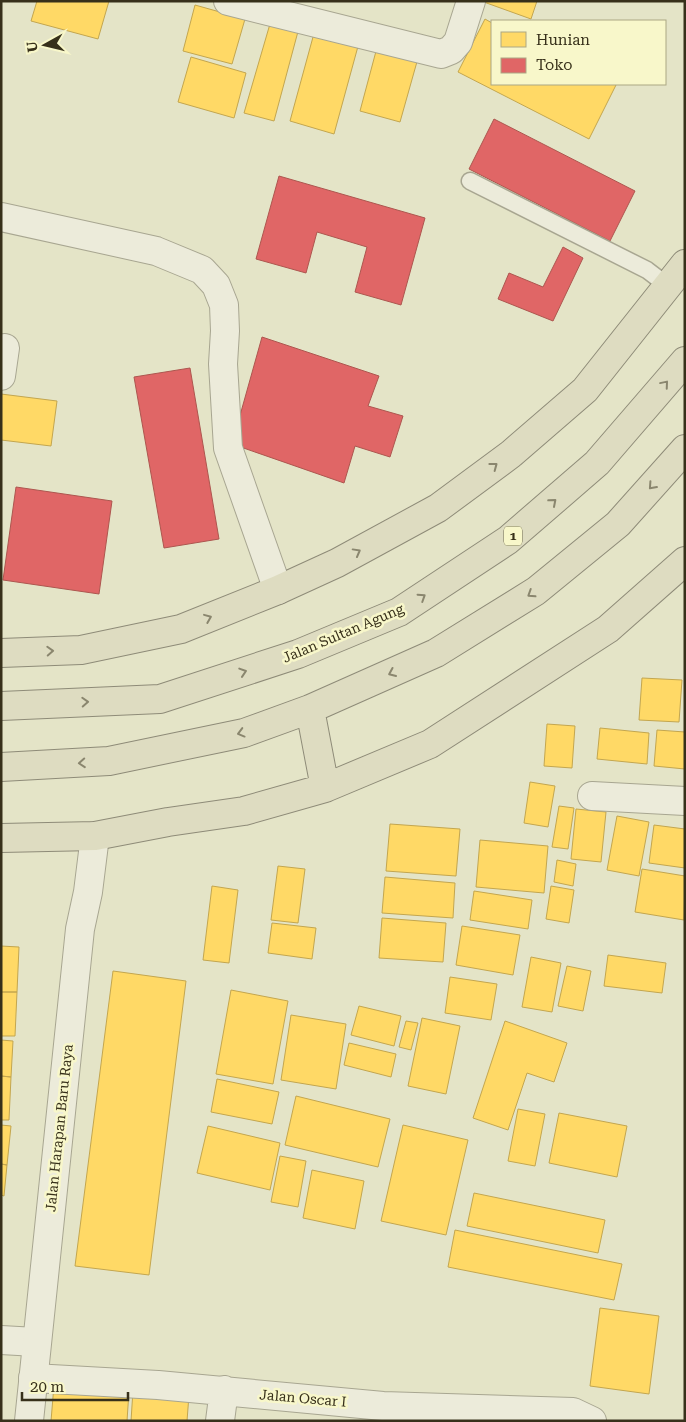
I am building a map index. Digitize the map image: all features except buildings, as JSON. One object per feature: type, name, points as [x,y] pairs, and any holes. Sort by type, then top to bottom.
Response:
[{"type":"highway","points":[[1,653],[81,650],[181,629],[278,590],[337,562],[438,508],[511,454],[585,390],[685,264]]},
{"type":"highway","name":"Jalan Sultan Agung","points":[[1,706],[160,699],[298,654],[398,612],[508,540],[597,464],[685,361]]},
{"type":"highway","points":[[1,767],[109,761],[244,733],[310,709],[436,653],[544,585],[618,524],[685,449]]},
{"type":"highway","points":[[1,838],[95,836],[168,822],[244,811],[325,788],[430,744],[608,629],[685,561]]},
{"type":"highway","points":[[310,709],[325,788]]},
{"type":"street","points":[[228,1],[441,54],[451,50],[458,42],[471,1]]},
{"type":"street","points":[[1,217],[156,251],[202,270],[216,285],[224,305],[223,364],[228,448],[278,590]]},
{"type":"street","points":[[1,376],[5,348]]},
{"type":"street","points":[[592,796],[685,801]]},
{"type":"street","name":"Jalan Harapan Baru Raya","points":[[29,1421],[80,929],[88,892],[95,836]]},
{"type":"street","points":[[1,1340],[36,1342]]},
{"type":"street","name":"Jalan Oscar I","points":[[33,1378],[224,1390],[383,1406],[582,1416]]},
{"type":"street","points":[[220,1421],[224,1390]]},
{"type":"lane","points":[[470,181],[648,270],[668,286]]}]
